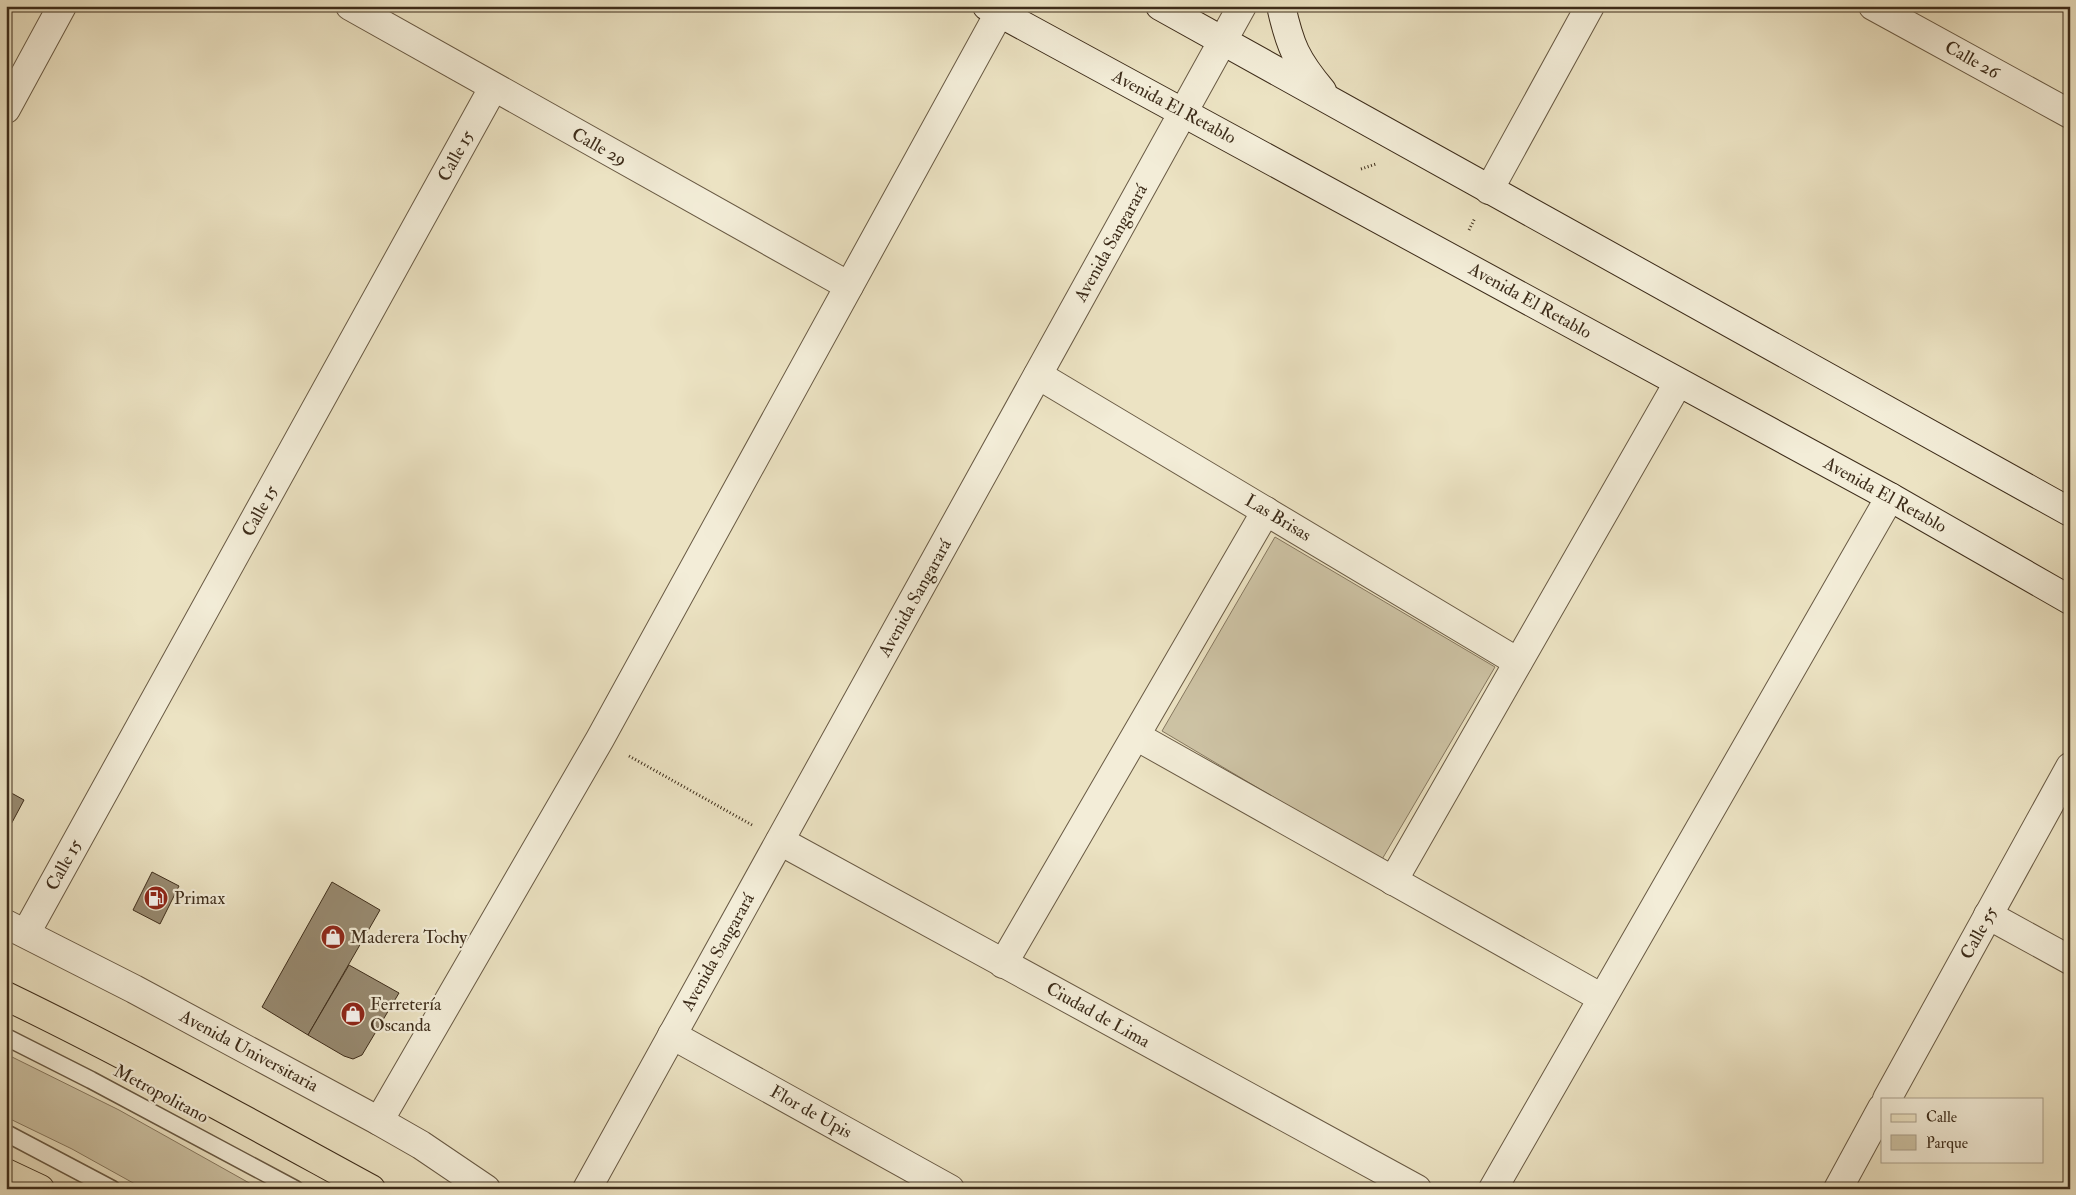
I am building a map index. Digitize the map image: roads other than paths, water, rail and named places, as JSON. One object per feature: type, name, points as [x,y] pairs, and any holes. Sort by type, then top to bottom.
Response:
[{"type":"main road","points":[[6,996],[189,1090],[371,1189]]},
{"type":"main road","points":[[6,1173],[40,1189]]},
{"type":"street","points":[[6,109],[62,6]]},
{"type":"street","name":"Calle 29","points":[[350,6],[849,286]]},
{"type":"street","points":[[1160,6],[2070,512]]},
{"type":"street","name":"Avenida Sangarará","points":[[587,1189],[1242,6]]},
{"type":"street","points":[[1281,6],[1288,38],[1300,65],[1331,102]]},
{"type":"street","points":[[1489,190],[1590,6]]},
{"type":"street","name":"Calle 26","points":[[1873,6],[2070,114]]},
{"type":"street","points":[[379,1121],[600,739],[849,286],[997,8]]},
{"type":"street","name":"Avenida El Retablo","points":[[997,8],[1678,383],[1890,497],[2070,600]]},
{"type":"street","name":"Calle 15","points":[[16,928],[494,88]]},
{"type":"street","name":"Las Brisas","points":[[1038,375],[1518,662]]},
{"type":"street","points":[[1393,881],[1678,383]]},
{"type":"street","points":[[1493,1189],[1890,497]]},
{"type":"street","points":[[1003,964],[1266,511]]},
{"type":"street","points":[[1136,736],[1602,998]]},
{"type":"street","name":"Calle 55","points":[[1889,1098],[2070,767]]},
{"type":"street","name":"Ciudad de Lima","points":[[780,841],[1416,1189]]},
{"type":"street","points":[[1988,915],[2070,960]]},
{"type":"street","name":"Avenida Universitaria","points":[[16,928],[379,1121],[421,1145],[486,1189]]},
{"type":"street","name":"Flor de Upis","points":[[672,1035],[950,1189]]},
{"type":"street","points":[[1838,1189],[1881,1110]]},
{"type":"lane","name":"Metropolitano","points":[[6,1037],[91,1080],[295,1189]]},
{"type":"lane","points":[[6,1133],[112,1189]]},
{"type":"place","name":"Primax","points":[[156,898]]},
{"type":"place","name":"Maderera Tochy","points":[[333,937]]},
{"type":"place","name":"Ferretería Oscanda","points":[[353,1014]]}]
